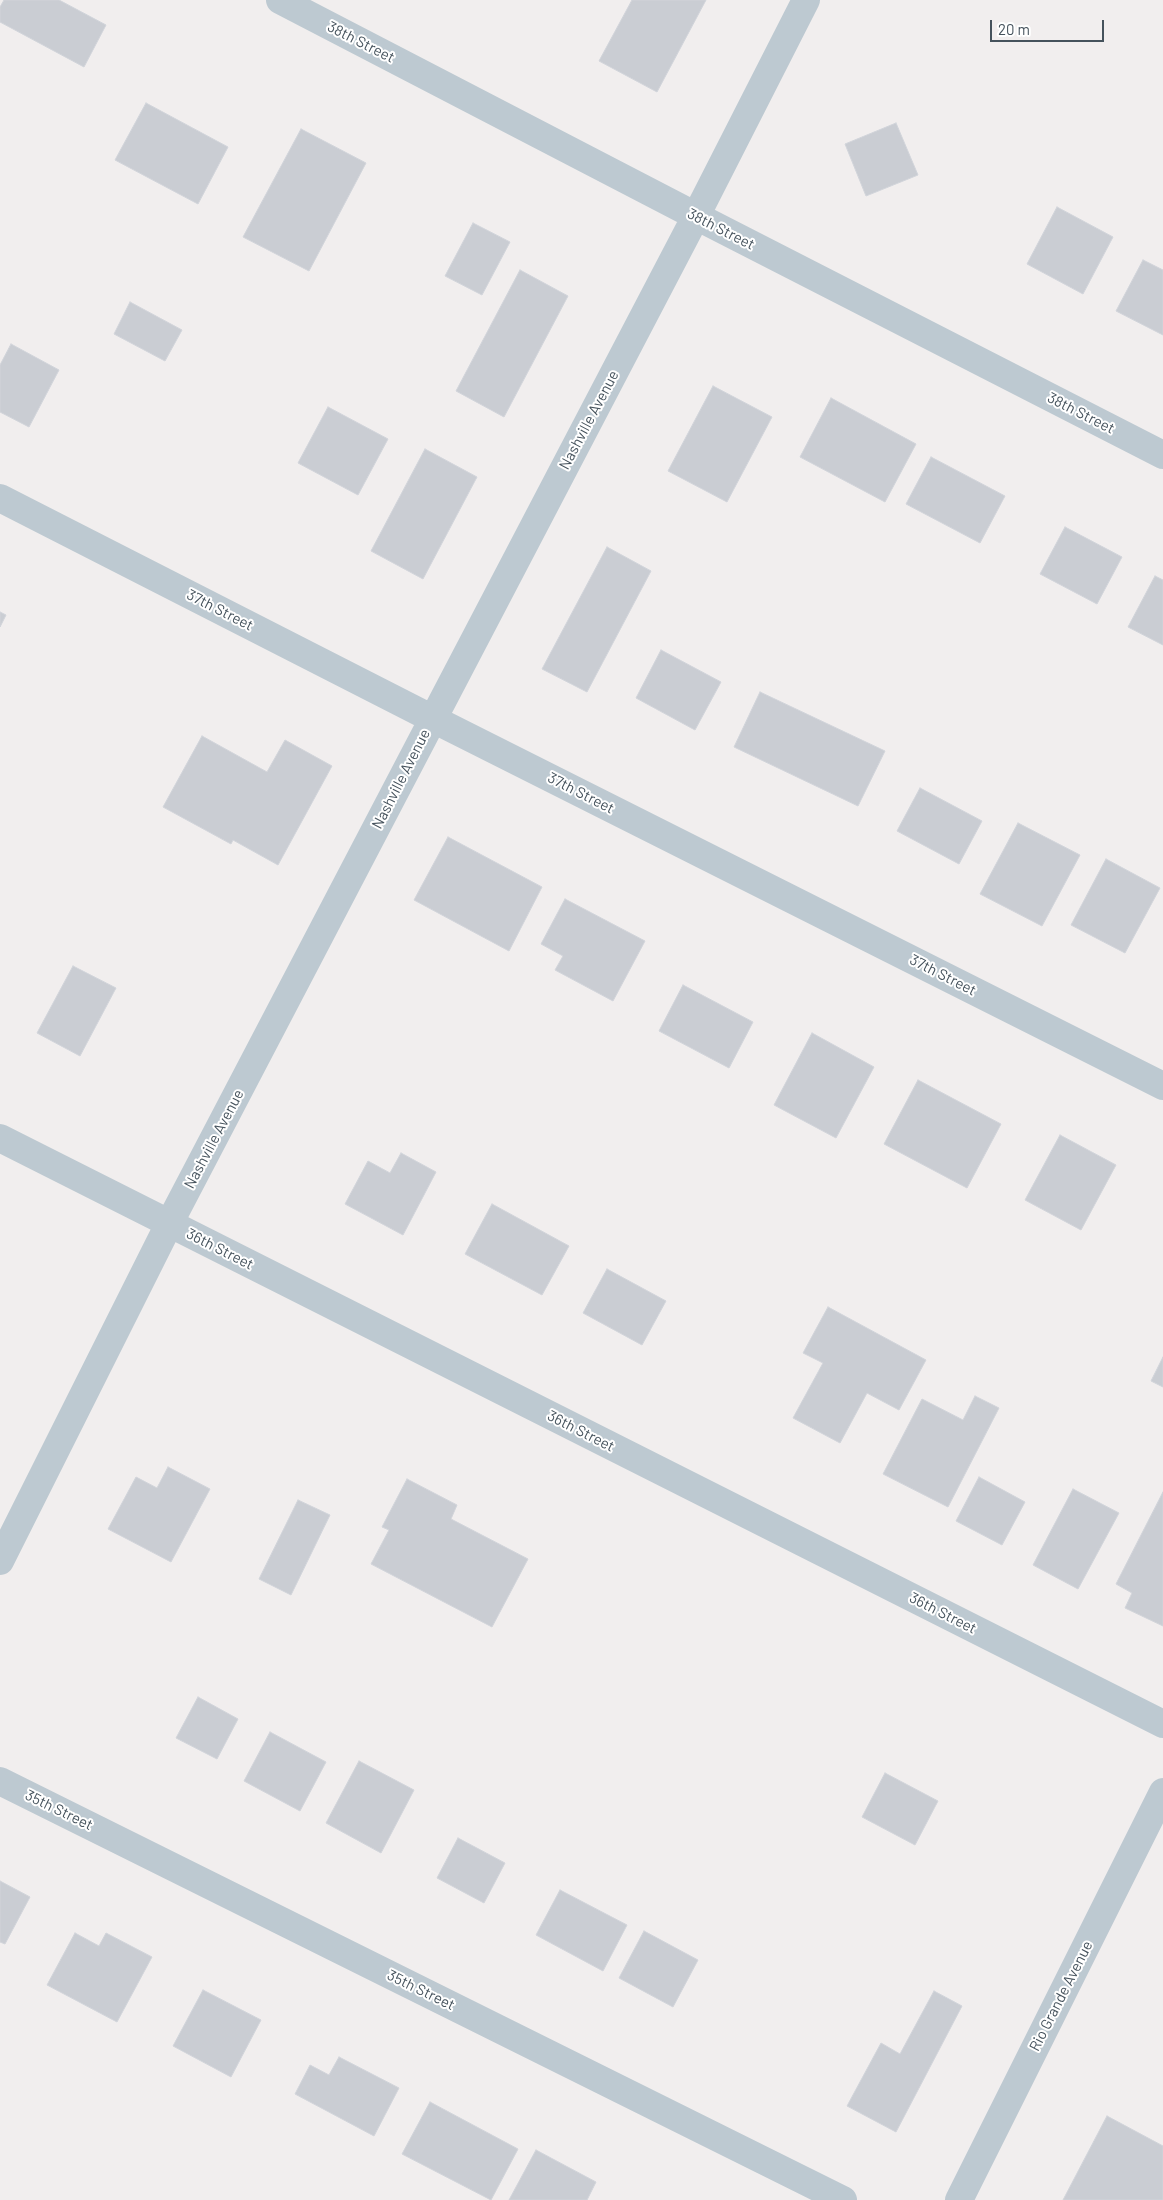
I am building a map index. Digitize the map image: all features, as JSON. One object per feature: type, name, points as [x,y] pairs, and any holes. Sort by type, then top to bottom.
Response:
[{"type":"street","name":"38th Street","points":[[280,0],[1163,455]]},
{"type":"street","name":"Nashville Avenue","points":[[0,1561],[169,1224],[696,216],[806,0]]},
{"type":"street","name":"37th Street","points":[[0,498],[433,719],[1163,1086]]},
{"type":"street","name":"36th Street","points":[[0,1138],[1163,1724]]},
{"type":"street","name":"35th Street","points":[[0,1781],[842,2200]]},
{"type":"street","name":"Rio Grande Avenue","points":[[958,2200],[1156,1824],[1163,1792]]},
{"type":"building","points":[[4,0],[59,0],[106,25],[84,67],[0,22],[0,7]]},
{"type":"building","points":[[632,0],[706,0],[657,92],[599,61]]},
{"type":"building","points":[[146,103],[228,147],[198,204],[115,160]]},
{"type":"building","points":[[896,123],[918,175],[866,196],[845,144]]},
{"type":"building","points":[[301,129],[366,163],[309,271],[243,237]]},
{"type":"building","points":[[1057,207],[1113,237],[1083,294],[1027,264]]},
{"type":"building","points":[[473,223],[510,242],[482,295],[445,276]]},
{"type":"building","points":[[1143,260],[1163,270],[1163,335],[1116,311]]},
{"type":"building","points":[[520,270],[568,296],[504,417],[456,391]]},
{"type":"building","points":[[130,302],[182,330],[165,361],[114,334]]},
{"type":"building","points":[[11,344],[59,370],[29,427],[0,412],[0,365]]},
{"type":"building","points":[[713,386],[772,417],[727,502],[668,471]]},
{"type":"building","points":[[831,398],[916,444],[885,502],[800,457]]},
{"type":"building","points":[[328,407],[388,439],[358,495],[298,463]]},
{"type":"building","points":[[425,449],[477,477],[423,579],[371,551]]},
{"type":"building","points":[[931,457],[1005,496],[980,543],[906,504]]},
{"type":"building","points":[[1065,527],[1122,557],[1097,604],[1040,574]]},
{"type":"building","points":[[607,547],[651,571],[587,692],[542,669]]},
{"type":"building","points":[[1155,576],[1163,580],[1163,645],[1128,627]]},
{"type":"building","points":[[0,612],[6,615],[0,627]]},
{"type":"building","points":[[661,650],[721,682],[695,730],[636,698]]},
{"type":"building","points":[[760,692],[885,751],[858,806],[734,747]]},
{"type":"building","points":[[202,736],[267,772],[285,740],[332,766],[278,865],[233,840],[231,844],[163,807]]},
{"type":"building","points":[[920,788],[982,821],[959,864],[897,831]]},
{"type":"building","points":[[1018,823],[1080,855],[1042,926],[980,894]]},
{"type":"building","points":[[448,837],[542,887],[509,951],[414,900]]},
{"type":"building","points":[[1106,859],[1160,888],[1125,953],[1071,925]]},
{"type":"building","points":[[565,899],[645,941],[613,1001],[555,970],[563,956],[541,944]]},
{"type":"building","points":[[73,966],[116,988],[80,1056],[37,1033]]},
{"type":"building","points":[[683,985],[753,1022],[729,1068],[659,1031]]},
{"type":"building","points":[[812,1033],[874,1067],[836,1138],[774,1105]]},
{"type":"building","points":[[918,1080],[1001,1124],[967,1188],[884,1144]]},
{"type":"building","points":[[1060,1135],[1116,1165],[1081,1230],[1025,1200]]},
{"type":"building","points":[[401,1153],[436,1172],[403,1235],[345,1204],[368,1161],[390,1173]]},
{"type":"building","points":[[492,1204],[569,1246],[542,1295],[465,1254]]},
{"type":"building","points":[[607,1269],[666,1301],[642,1345],[583,1313]]},
{"type":"building","points":[[828,1307],[926,1360],[899,1410],[867,1393],[840,1443],[793,1418],[823,1363],[803,1353]]},
{"type":"building","points":[[1163,1357],[1163,1387],[1151,1381]]},
{"type":"building","points":[[975,1396],[999,1408],[948,1507],[883,1474],[922,1399],[963,1420]]},
{"type":"building","points":[[168,1467],[210,1489],[171,1562],[108,1529],[136,1477],[157,1488]]},
{"type":"building","points":[[979,1477],[1025,1502],[1002,1545],[956,1521]]},
{"type":"building","points":[[407,1479],[457,1505],[451,1519],[528,1559],[492,1627],[371,1564],[389,1530],[382,1527]]},
{"type":"building","points":[[1073,1489],[1119,1513],[1078,1589],[1033,1565]]},
{"type":"building","points":[[1163,1492],[1163,1626],[1125,1608],[1132,1593],[1116,1584]]},
{"type":"building","points":[[298,1500],[330,1515],[291,1595],[259,1579]]},
{"type":"building","points":[[198,1697],[238,1719],[217,1759],[176,1738]]},
{"type":"building","points":[[270,1732],[326,1762],[300,1811],[244,1781]]},
{"type":"building","points":[[359,1761],[414,1790],[381,1853],[326,1823]]},
{"type":"building","points":[[885,1773],[938,1801],[915,1845],[862,1817]]},
{"type":"building","points":[[458,1838],[505,1863],[484,1903],[437,1878]]},
{"type":"building","points":[[0,1881],[30,1897],[5,1944],[0,1942]]},
{"type":"building","points":[[560,1890],[627,1925],[603,1971],[536,1935]]},
{"type":"building","points":[[644,1931],[698,1960],[673,2007],[619,1978]]},
{"type":"building","points":[[75,1933],[99,1946],[106,1933],[152,1957],[117,2022],[47,1985]]},
{"type":"building","points":[[203,1990],[261,2020],[231,2077],[173,2046]]},
{"type":"building","points":[[934,1991],[962,2006],[896,2132],[847,2106],[881,2043],[900,2054]]},
{"type":"building","points":[[339,2057],[399,2088],[374,2136],[295,2094],[310,2065],[329,2075]]},
{"type":"building","points":[[430,2102],[518,2149],[491,2200],[402,2154]]},
{"type":"building","points":[[1107,2116],[1163,2146],[1163,2200],[1063,2200]]},
{"type":"building","points":[[536,2150],[596,2182],[587,2200],[509,2200]]}]
